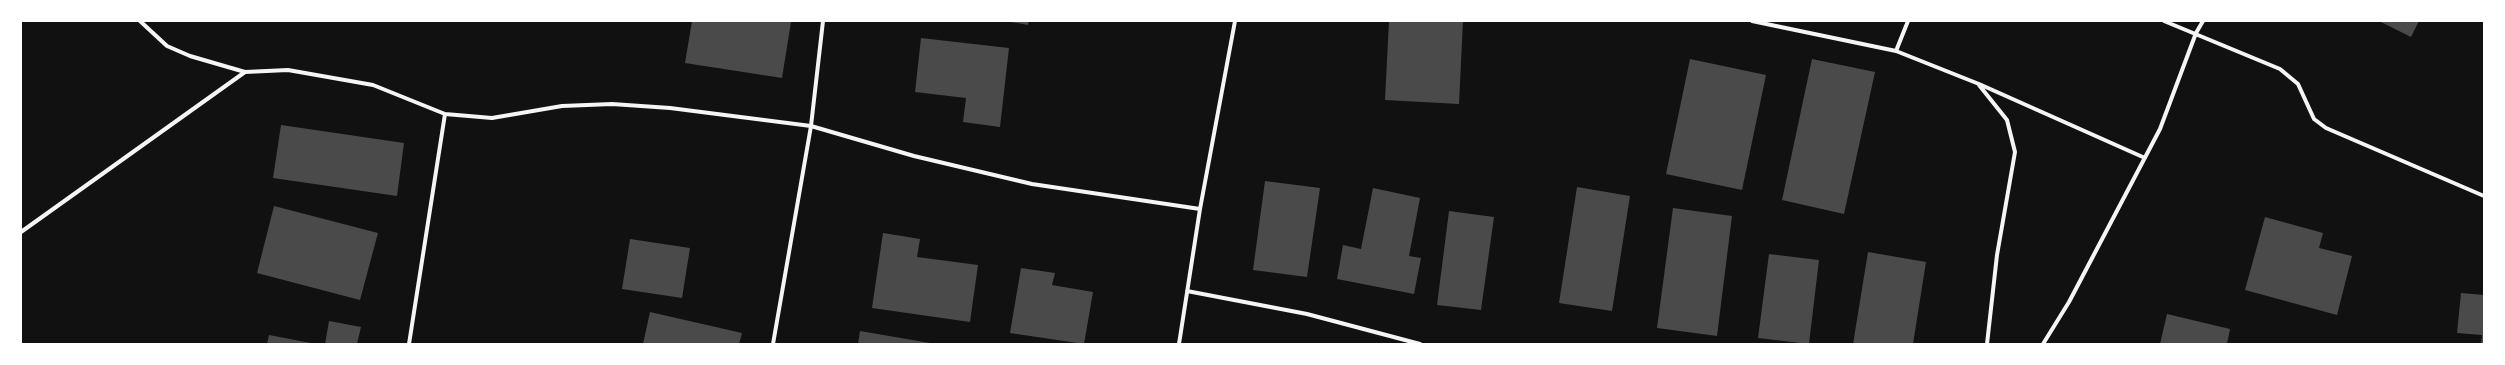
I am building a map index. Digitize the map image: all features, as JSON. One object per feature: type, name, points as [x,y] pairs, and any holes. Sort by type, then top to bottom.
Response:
[{"type":"street","points":[[140,21],[167,46],[190,56],[245,72],[288,70],[337,78],[373,86],[445,114],[492,118],[562,106],[612,104],[670,108],[811,126],[914,156],[1032,184],[1200,209]]},
{"type":"street","points":[[773,344],[811,126],[823,21]]},
{"type":"street","points":[[1179,344],[1200,209],[1235,21]]},
{"type":"street","points":[[1752,21],[1896,51],[1979,84],[2145,158]]},
{"type":"street","points":[[1896,51],[1908,21]]},
{"type":"street","points":[[2164,21],[2280,69],[2298,84],[2314,119],[2326,128],[2484,196]]},
{"type":"street","points":[[2043,344],[2069,302],[2160,129],[2196,33],[2204,21]]},
{"type":"street","points":[[21,232],[245,72]]},
{"type":"street","points":[[1979,84],[2007,120],[2015,152],[1998,255],[1988,344]]},
{"type":"street","points":[[409,344],[445,114]]},
{"type":"street","points":[[1187,292],[1307,314],[1420,344]]},
{"type":"building","points":[[692,21],[791,22],[782,78],[685,63]]},
{"type":"building","points":[[1006,21],[1029,21],[1028,25]]},
{"type":"building","points":[[1389,21],[1463,21],[1459,104],[1385,100]]},
{"type":"building","points":[[2379,21],[2419,21],[2411,37]]},
{"type":"building","points":[[921,38],[1009,48],[1000,127],[963,122],[966,98],[915,92]]},
{"type":"building","points":[[1690,59],[1766,75],[1742,190],[1666,174]]},
{"type":"building","points":[[1812,59],[1875,72],[1844,214],[1782,200]]},
{"type":"building","points":[[281,125],[404,143],[397,196],[273,178]]},
{"type":"building","points":[[1265,181],[1320,188],[1307,277],[1253,270]]},
{"type":"building","points":[[1577,187],[1630,196],[1612,311],[1559,303]]},
{"type":"building","points":[[1373,188],[1420,198],[1409,256],[1421,258],[1414,294],[1337,279],[1343,245],[1361,249]]},
{"type":"building","points":[[274,206],[378,233],[360,300],[257,273]]},
{"type":"building","points":[[1673,208],[1732,216],[1717,336],[1657,328]]},
{"type":"building","points":[[1449,211],[1494,217],[1481,310],[1437,305]]},
{"type":"building","points":[[2265,217],[2323,233],[2319,248],[2352,256],[2337,315],[2245,290]]},
{"type":"building","points":[[883,233],[920,239],[917,257],[978,265],[970,322],[872,308]]},
{"type":"building","points":[[630,239],[690,248],[682,298],[622,289]]},
{"type":"building","points":[[1868,252],[1926,262],[1913,344],[1853,344]]},
{"type":"building","points":[[1769,254],[1819,260],[1809,344],[1758,338]]},
{"type":"building","points":[[1021,268],[1055,273],[1052,285],[1093,292],[1084,344],[1010,333]]},
{"type":"building","points":[[2461,293],[2484,295],[2484,344],[2481,344],[2482,335],[2457,333]]},
{"type":"building","points":[[650,312],[742,333],[739,344],[643,344]]},
{"type":"building","points":[[2167,314],[2230,329],[2227,344],[2160,344]]},
{"type":"building","points":[[329,321],[361,327],[357,344],[325,344]]},
{"type":"building","points":[[860,331],[930,343],[930,344],[858,344]]},
{"type":"building","points":[[269,335],[311,343],[311,344],[267,344]]}]
